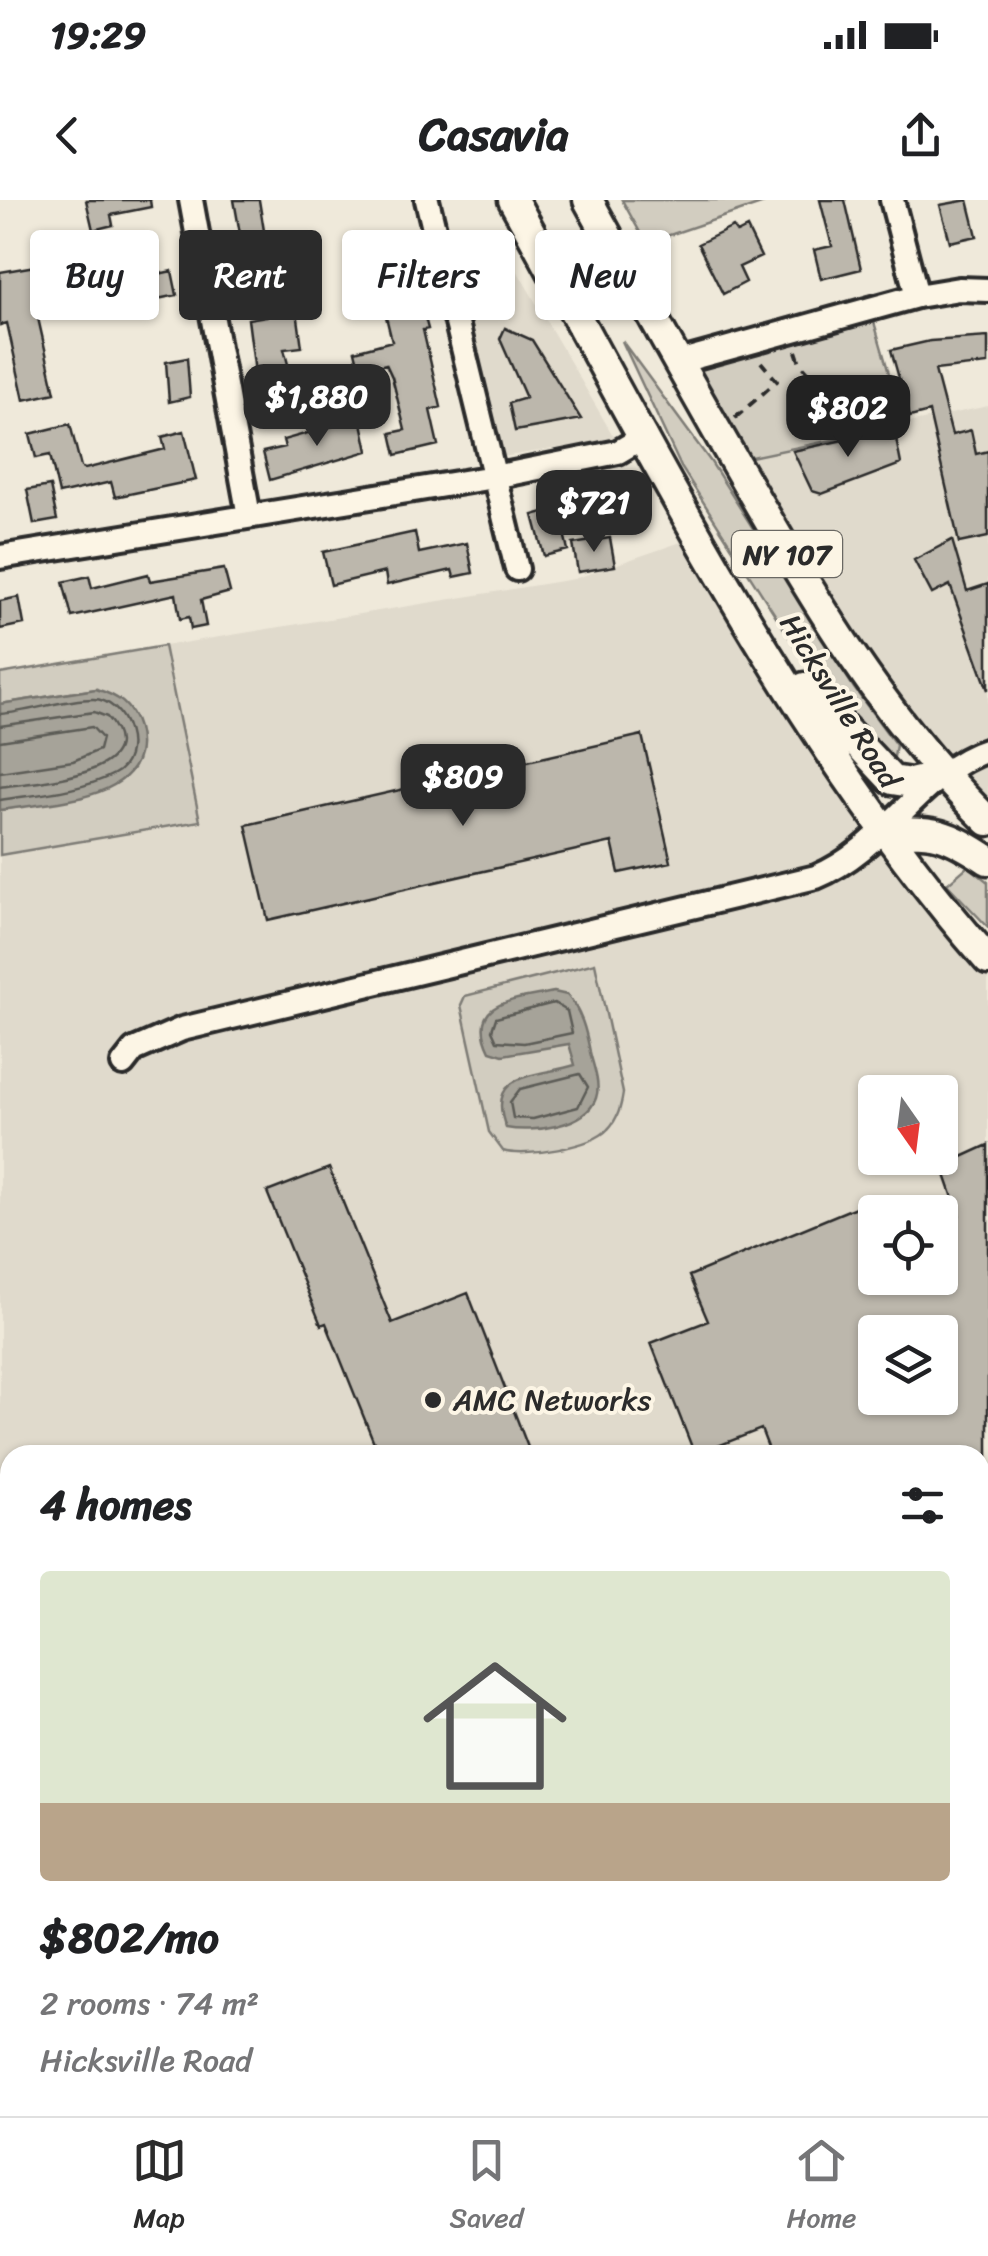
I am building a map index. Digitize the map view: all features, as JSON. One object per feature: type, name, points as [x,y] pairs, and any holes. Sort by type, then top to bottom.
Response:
[{"type":"main road","points":[[500,200],[532,234]]},
{"type":"main road","name":"Hicksville Road","points":[[514,200],[760,636],[885,833],[988,960]]},
{"type":"main road","name":"Hicksville Road","points":[[588,200],[804,582],[870,681],[941,776]]},
{"type":"main road","points":[[760,636],[892,780],[911,783],[941,776]]},
{"type":"main road","name":"NY 107","points":[[941,776],[988,821]]},
{"type":"main road","points":[[885,833],[934,831],[950,836],[988,860]]},
{"type":"street","points":[[192,200],[249,516]]},
{"type":"street","points":[[427,200],[517,568]]},
{"type":"street","points":[[892,200],[917,296]]},
{"type":"street","points":[[678,362],[917,296],[960,289],[988,290]]},
{"type":"street","points":[[1,552],[494,477],[629,449],[644,436]]},
{"type":"street","points":[[123,1064],[134,1050],[182,1028],[816,877],[838,868],[885,833],[963,758],[988,750]]},
{"type":"path","points":[[790,331],[800,363],[829,395]]},
{"type":"path","points":[[718,432],[777,381]]},
{"type":"shaded area","points":[[622,200],[767,202],[671,235],[671,230],[639,230]]},
{"type":"shaded area","points":[[515,267],[535,301],[535,320],[546,320],[615,439],[502,457],[472,320],[515,320]]},
{"type":"shaded area","points":[[872,315],[904,425],[741,459],[687,367]]},
{"type":"shaded area","points":[[622,341],[711,462],[854,688],[896,745],[894,757],[889,758],[828,698],[681,467]]},
{"type":"shaded area","points":[[988,406],[988,807],[938,754],[741,459]]},
{"type":"shaded area","points":[[687,540],[988,960],[988,1445],[0,1445],[0,855],[200,820],[164,646],[574,579]]},
{"type":"shaded area","points":[[164,646],[200,821],[0,855],[0,810],[83,797],[96,689],[0,704],[0,674]]},
{"type":"shaded area","points":[[968,866],[988,882],[988,927],[947,884]]},
{"type":"shaded area","points":[[595,963],[623,1093],[617,1117],[600,1135],[574,1146],[526,1153],[503,1151],[489,1132],[461,1005],[465,996]]},
{"type":"water","points":[[96,689],[123,702],[135,720],[139,752],[131,771],[94,794],[0,810],[0,704]]},
{"type":"water","points":[[554,992],[567,995],[582,1021],[597,1081],[596,1098],[590,1108],[570,1122],[543,1128],[506,1128],[501,1109],[508,1086],[531,1075],[575,1065],[569,1044],[503,1055],[490,1051],[484,1021],[499,1005]]},
{"type":"building","points":[[86,200],[150,200],[151,207],[111,215],[113,225],[93,230]]},
{"type":"building","points":[[234,200],[259,200],[264,230],[239,230]]},
{"type":"building","points":[[820,200],[845,200],[861,269],[821,279],[814,250],[832,246]]},
{"type":"building","points":[[968,200],[977,236],[950,242],[940,205]]},
{"type":"building","points":[[733,227],[737,233],[747,228],[761,257],[739,267],[746,282],[723,294],[698,244]]},
{"type":"building","points":[[30,267],[30,320],[38,320],[55,393],[24,400],[7,323],[0,325],[0,272]]},
{"type":"building","points":[[172,271],[177,295],[159,299],[159,274]]},
{"type":"building","points":[[248,320],[298,320],[302,347],[284,349],[294,387],[258,396]]},
{"type":"building","points":[[387,320],[426,320],[428,329],[423,330],[441,407],[430,410],[438,445],[396,455],[391,433],[405,430],[392,377],[386,364],[360,371],[355,351],[392,341]]},
{"type":"building","points":[[505,328],[532,340],[581,419],[515,431],[509,403],[526,398],[500,339]]},
{"type":"building","points":[[988,337],[988,364],[935,370],[952,435],[971,430],[976,454],[988,451],[988,537],[959,543],[929,412],[910,417],[891,350],[930,341]]},
{"type":"building","points":[[187,358],[190,397],[169,402],[166,362]]},
{"type":"building","points":[[361,418],[368,451],[270,480],[263,452],[285,447],[283,440]]},
{"type":"building","points":[[70,424],[81,467],[85,469],[165,449],[162,437],[184,431],[196,480],[115,497],[111,482],[59,494],[50,455],[36,458],[30,434]]},
{"type":"building","points":[[894,429],[901,464],[822,494],[812,491],[793,451]]},
{"type":"building","points":[[50,486],[57,520],[34,524],[27,490]]},
{"type":"building","points":[[623,488],[627,523],[607,526],[603,491]]},
{"type":"building","points":[[558,508],[568,550],[544,556],[533,515]]},
{"type":"building","points":[[415,532],[419,553],[467,543],[473,573],[454,577],[452,570],[387,585],[385,572],[331,585],[323,552]]},
{"type":"building","points":[[610,538],[615,566],[578,572],[573,544]]},
{"type":"building","points":[[952,540],[967,591],[988,584],[988,690],[950,585],[932,594],[914,560]]},
{"type":"building","points":[[224,569],[230,592],[201,600],[206,626],[191,629],[189,617],[180,619],[176,594],[72,617],[63,582],[89,576],[92,588],[148,574],[150,581]]},
{"type":"building","points":[[19,597],[24,624],[0,629],[0,601]]},
{"type":"building","points":[[642,735],[671,862],[619,873],[612,842],[268,920],[246,825]]},
{"type":"building","points":[[988,1145],[988,1445],[767,1445],[761,1429],[720,1445],[691,1445],[651,1343],[708,1321],[689,1276],[858,1206],[858,1295],[958,1295],[958,1195],[952,1195],[945,1175],[958,1175],[958,1159]]},
{"type":"building","name":"AMC Networks","points":[[329,1168],[392,1323],[468,1293],[527,1445],[375,1445],[267,1192]]},
{"type":"place","name":"AMC Networks","points":[[433,1400]]}]
